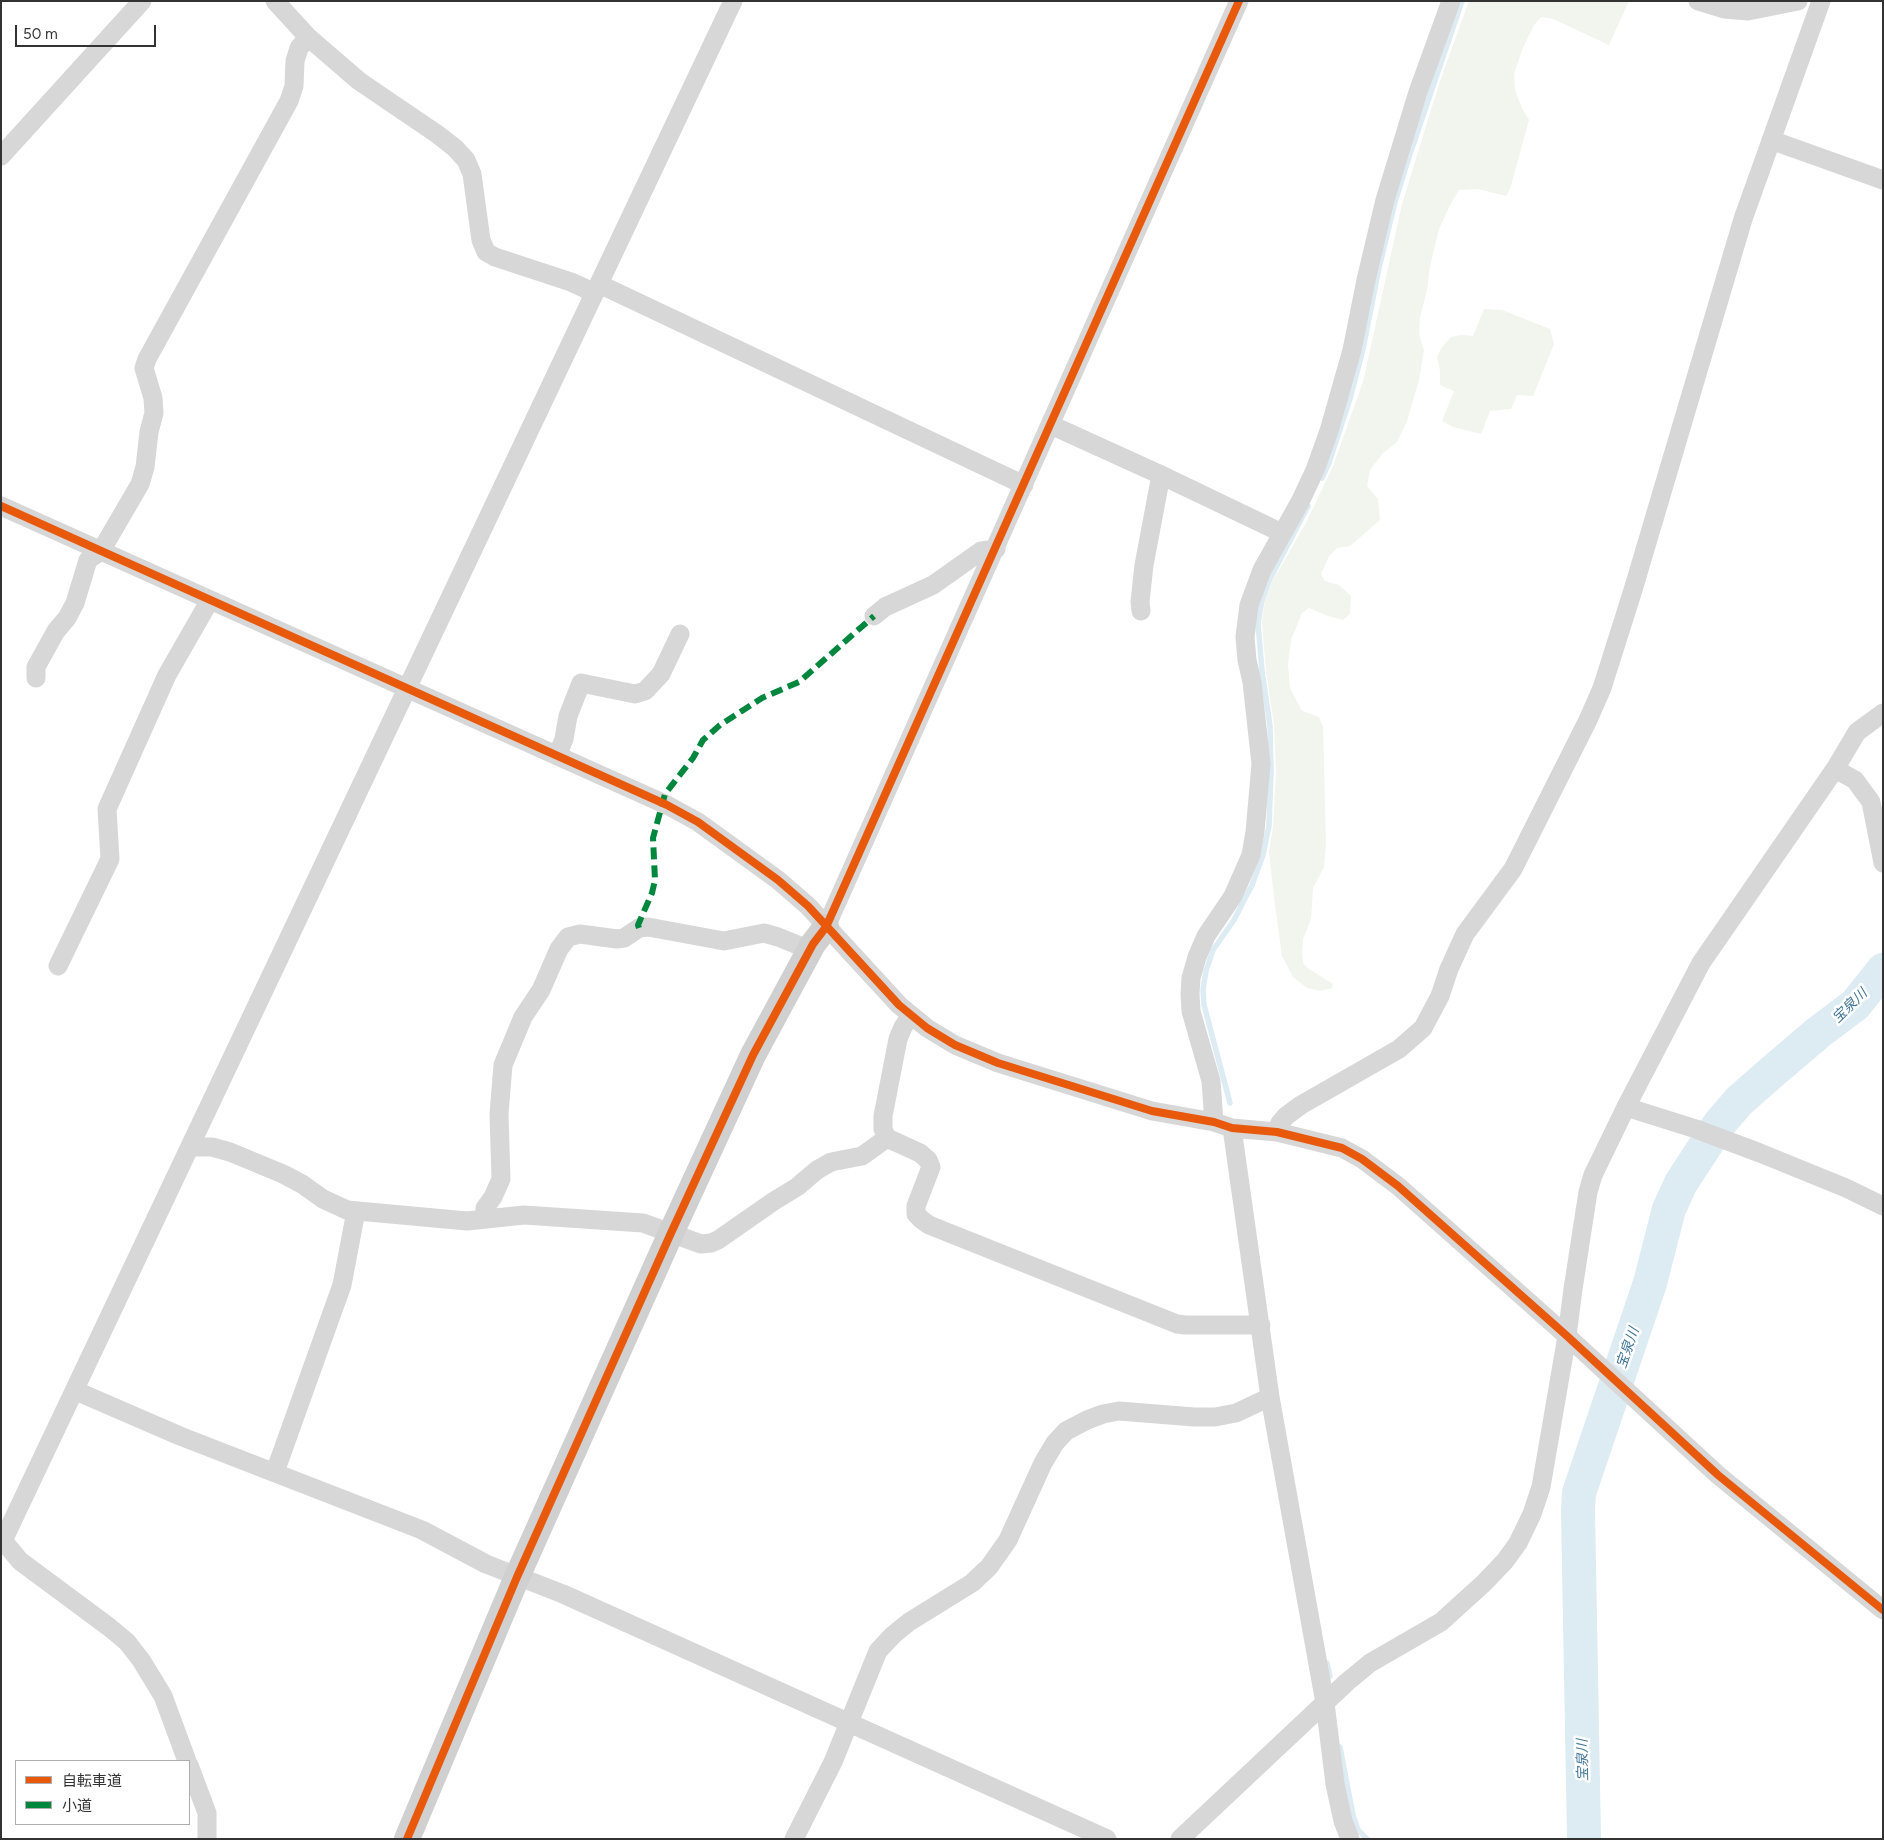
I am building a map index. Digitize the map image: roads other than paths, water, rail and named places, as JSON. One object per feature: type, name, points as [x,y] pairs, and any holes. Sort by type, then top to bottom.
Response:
[{"type":"street","points":[[1,156],[142,1]]},
{"type":"street","points":[[274,1],[308,37],[359,81],[437,134],[455,148],[466,160],[472,174],[481,240],[486,252],[494,257],[597,289],[1024,485]]},
{"type":"street","points":[[187,1760],[163,1696],[137,1654],[127,1642],[20,1561],[2,1541],[76,1391],[733,1]]},
{"type":"street","points":[[407,1839],[517,1577],[672,1233],[754,1055],[810,950],[826,927],[1239,1]]},
{"type":"street","points":[[1350,1839],[1343,1821],[1335,1784],[1325,1702],[1270,1397],[1261,1325],[1223,1125],[1191,1011],[1191,978],[1196,957],[1206,936],[1233,896],[1250,855],[1255,832],[1261,764],[1257,717],[1245,637],[1249,605],[1262,570],[1300,502],[1314,470],[1341,394],[1384,200],[1418,92],[1451,1]]},
{"type":"street","points":[[1698,1],[1724,9],[1748,11],[1798,1]]},
{"type":"street","points":[[1277,1132],[1286,1116],[1301,1105],[1399,1049],[1423,1028],[1440,996],[1449,969],[1465,934],[1513,868],[1588,720],[1611,661],[1742,219],[1821,1]]},
{"type":"street","points":[[36,678],[36,667],[56,631],[67,618],[75,603],[88,560],[101,551],[140,484],[146,467],[149,432],[154,413],[153,398],[144,368],[146,359],[289,101],[294,86],[295,60],[299,48],[308,37]]},
{"type":"street","points":[[1771,140],[1883,180]]},
{"type":"street","points":[[1051,425],[1161,474],[1282,533]]},
{"type":"street","points":[[1142,611],[1140,602],[1144,565],[1161,474]]},
{"type":"street","points":[[1,506],[667,805],[698,822],[778,880],[808,906],[899,1005],[927,1028],[955,1045],[998,1063],[1152,1111],[1223,1125],[1277,1132],[1342,1148],[1362,1159],[1398,1186],[1567,1336],[1718,1475],[1883,1610]]},
{"type":"street","points":[[874,616],[885,607],[933,585],[981,551],[996,549]]},
{"type":"street","points":[[58,966],[110,860],[107,809],[167,674],[210,600]]},
{"type":"street","points":[[557,756],[564,739],[568,716],[581,683],[635,694],[645,691],[662,674],[680,634]]},
{"type":"street","points":[[1180,1839],[1325,1702],[1370,1663],[1441,1622],[1484,1583],[1505,1561],[1518,1543],[1532,1514],[1541,1487],[1567,1336],[1588,1192],[1597,1167],[1701,963],[1835,769],[1857,732],[1883,712]]},
{"type":"street","points":[[1835,769],[1855,780],[1871,802],[1883,863]]},
{"type":"street","points":[[484,1219],[485,1208],[493,1197],[501,1179],[499,1114],[503,1065],[523,1017],[541,990],[560,949],[568,937],[580,934],[617,939],[629,935],[639,928],[648,927],[724,941],[764,933],[810,950]]},
{"type":"street","points":[[911,1015],[898,1038],[882,1129],[886,1138],[920,1153],[928,1160],[931,1167],[916,1206],[916,1214],[929,1225],[1177,1324],[1261,1325]]},
{"type":"street","points":[[1626,1107],[1696,1130],[1802,1170],[1883,1206]]},
{"type":"street","points":[[190,1147],[212,1147],[230,1152],[302,1184],[335,1206],[356,1211],[468,1221],[524,1215],[643,1223],[701,1244],[718,1240],[797,1187],[817,1170],[831,1162],[862,1156],[886,1138]]},
{"type":"street","points":[[275,1472],[342,1285],[356,1211]]},
{"type":"street","points":[[76,1391],[180,1436],[422,1530],[486,1564],[563,1594],[1107,1839]]},
{"type":"street","points":[[794,1839],[833,1762],[878,1651],[909,1622],[933,1609],[972,1583],[999,1554],[1008,1540],[1043,1463],[1055,1443],[1066,1431],[1087,1420],[1119,1411],[1216,1417],[1236,1413],[1270,1397]]},
{"type":"street","points":[[190,1768],[207,1813],[207,1839]]},
{"type":"waterway","points":[[1322,478],[1329,463],[1350,399],[1363,349],[1379,268],[1395,202],[1462,1]]},
{"type":"waterway","points":[[1230,1103],[1204,1005],[1203,989],[1206,971],[1213,950],[1234,920],[1252,885],[1263,855],[1269,826],[1271,772],[1270,726],[1262,671],[1258,623],[1262,601],[1269,581],[1308,506]]},
{"type":"waterway","name":"宝泉川","points":[[1584,1839],[1579,1493],[1650,1283],[1669,1209],[1681,1183],[1720,1123],[1739,1101],[1819,1032],[1855,1005],[1883,970]]},
{"type":"waterway","points":[[1327,1663],[1330,1676]]},
{"type":"waterway","points":[[1340,1747],[1353,1815],[1358,1830],[1367,1839]]}]
